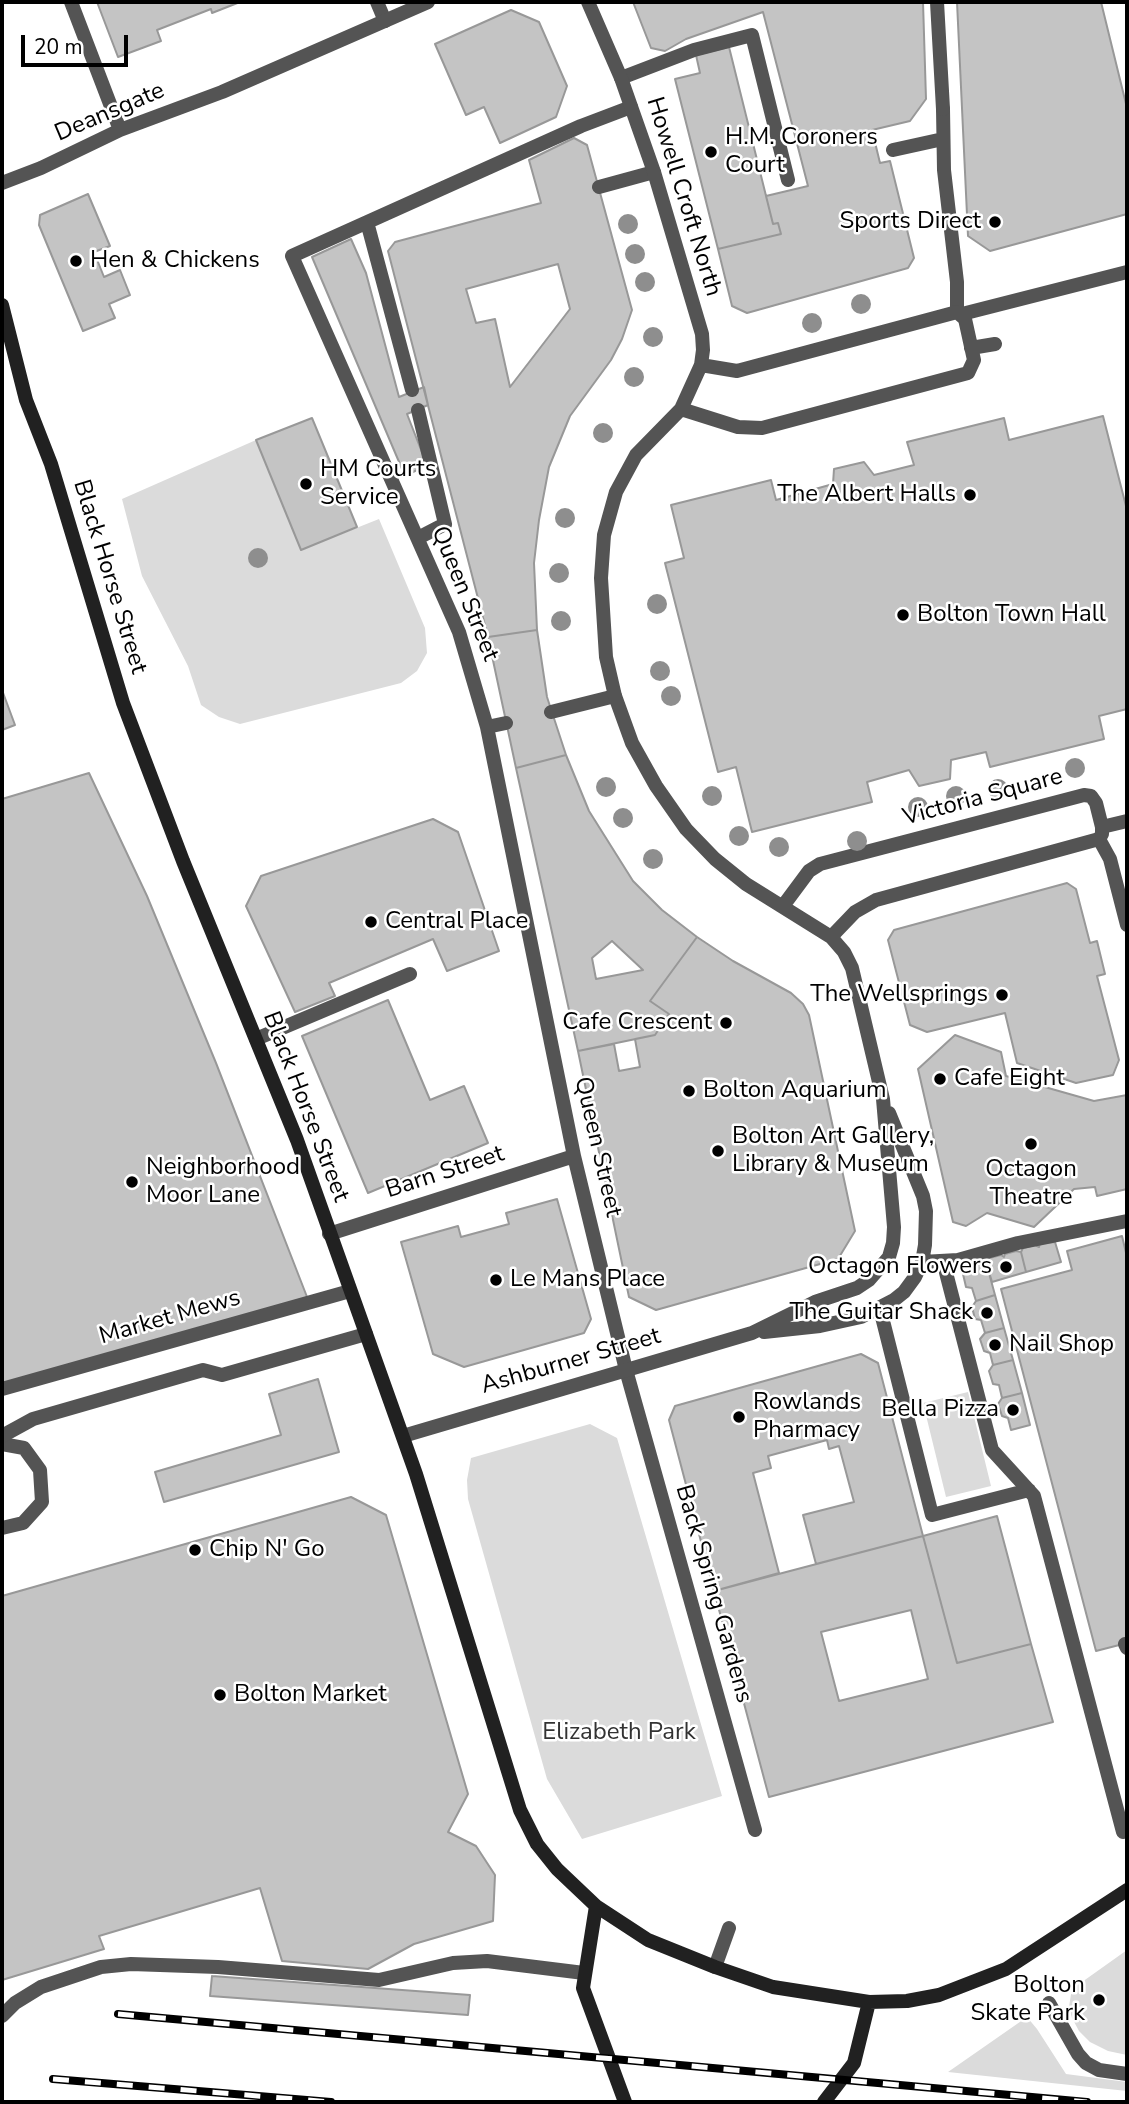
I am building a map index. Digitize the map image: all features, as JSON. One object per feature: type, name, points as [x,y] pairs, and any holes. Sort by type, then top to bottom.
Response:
[{"type":"street","points":[[71,2],[120,130]]},
{"type":"street","points":[[377,2],[385,21]]},
{"type":"street","name":"Deansgate","points":[[2,183],[41,168],[120,130],[222,92],[428,2]]},
{"type":"street","name":"Howell Croft North","points":[[588,2],[621,78],[654,172],[702,334],[703,350],[701,365],[681,409],[636,455],[616,492],[604,535],[601,578],[606,657],[615,696],[632,743],[656,786],[686,829],[715,859],[746,884],[831,937]]},
{"type":"street","points":[[681,409],[738,427],[762,428],[968,373],[974,360],[960,313],[944,170],[937,2]]},
{"type":"street","points":[[621,78],[694,50],[752,35],[788,180]]},
{"type":"street","name":"Queen Street","points":[[626,1370],[574,1156],[487,727],[459,632],[292,256],[581,126],[631,107]]},
{"type":"street","points":[[892,150],[943,139]]},
{"type":"street","points":[[598,187],[654,172]]},
{"type":"street","points":[[367,222],[412,390]]},
{"type":"street","points":[[701,365],[737,370],[1127,272]]},
{"type":"street","name":"Black Horse Street","points":[[3,313],[26,400],[55,475],[123,703],[183,861],[297,1140],[403,1436],[520,1810],[537,1844],[557,1869],[596,1906],[648,1940],[773,1987],[869,2002],[907,2001],[939,1995],[1006,1969],[1127,1890]]},
{"type":"street","points":[[971,348],[995,344]]},
{"type":"street","points":[[418,411],[445,524],[418,538]]},
{"type":"street","points":[[551,712],[615,696]]},
{"type":"street","points":[[487,727],[506,723]]},
{"type":"street","name":"Victoria Square","points":[[783,906],[809,871],[820,864],[1084,795],[1091,796],[1096,803],[1100,833],[1110,859],[1127,925]]},
{"type":"street","points":[[1127,821],[1100,833],[876,900],[855,912],[831,937],[844,952],[852,968],[883,1099],[923,1196],[927,1227],[922,1262],[958,1260],[1018,1243],[1127,1221]]},
{"type":"street","points":[[256,1039],[410,974]]},
{"type":"street","name":"Ashburner Street","points":[[403,1436],[752,1333],[869,1280],[889,1256],[893,1243],[894,1227],[883,1099]]},
{"type":"street","name":"Barn Street","points":[[329,1234],[574,1156]]},
{"type":"street","points":[[943,1261],[992,1450],[1034,1496],[1123,1832]]},
{"type":"street","name":"Ashburner Street","points":[[752,1333],[820,1326],[861,1317],[880,1309],[904,1292],[922,1262]]},
{"type":"street","name":"Market Mews","points":[[2,1390],[350,1290]]},
{"type":"street","points":[[880,1309],[932,1516],[1029,1490]]},
{"type":"street","points":[[2,1436],[33,1419],[203,1370],[222,1375],[366,1334]]},
{"type":"street","name":"Back Spring Gardens","points":[[626,1370],[755,1830]]},
{"type":"street","points":[[2,1444],[24,1448],[40,1469],[43,1502],[23,1523],[2,1528]]},
{"type":"street","points":[[596,1906],[583,1988],[625,2102]]},
{"type":"street","points":[[715,1967],[729,1928]]},
{"type":"street","points":[[2,2016],[15,2003],[41,1987],[102,1966],[218,1967],[379,1980],[453,1963],[487,1961],[584,1972]]},
{"type":"street","points":[[824,2102],[854,2063],[869,2002]]},
{"type":"street","points":[[1049,2003],[1086,2063],[1098,2070],[1127,2074]]},
{"type":"green space","points":[[256,440],[301,550],[379,519],[425,628],[427,653],[417,671],[401,683],[240,724],[219,717],[201,705],[188,666],[142,576],[122,499]]},
{"type":"green space","points":[[968,1392],[991,1486],[946,1497],[923,1403]]},
{"type":"green space","name":"Elizabeth Park","points":[[590,1424],[617,1438],[722,1796],[582,1839],[547,1779],[468,1499],[467,1480],[471,1458]]},
{"type":"green space","name":"Bolton Skate Park","points":[[1127,1950],[1127,2055],[1108,2051],[1090,2042],[1079,2031],[1069,2007],[1075,1987]]},
{"type":"green space","points":[[1027,2017],[1066,2074],[1127,2082],[1127,2091],[948,2072]]},
{"type":"building","points":[[97,2],[240,2],[212,13],[211,9],[157,30],[161,41],[118,57]]},
{"type":"building","points":[[633,2],[923,2],[926,99],[910,121],[872,130],[880,163],[890,161],[914,258],[908,268],[747,313],[732,306],[718,249],[781,234],[778,223],[773,224],[766,196],[808,186],[763,12],[686,39],[665,51],[651,48]]},
{"type":"building","points":[[957,2],[1101,2],[1127,108],[1127,214],[990,251],[968,236]]},
{"type":"building","points":[[511,10],[539,22],[567,86],[556,117],[500,143],[484,107],[466,115],[435,44]]},
{"type":"building","points":[[729,47],[773,224],[778,223],[781,234],[718,249],[675,79],[700,73],[696,55]]},
{"type":"building","points":[[574,138],[587,145],[632,310],[611,360],[570,416],[549,467],[534,563],[537,630],[488,637],[388,251],[395,242],[541,203],[529,160]],"holes":[[[558,264],[570,309],[510,387],[495,319],[476,323],[466,289]]]},
{"type":"building","name":"Hen & Chickens","points":[[88,194],[110,246],[94,252],[104,277],[120,270],[130,295],[109,304],[115,318],[83,331],[39,225],[40,215]]},
{"type":"building","points":[[351,239],[366,273],[399,397],[424,387],[428,405],[407,414],[425,460],[421,468],[405,476],[312,257]]},
{"type":"building","name":"Bolton Town Hall","points":[[1103,416],[1127,510],[1127,709],[1099,716],[1104,739],[990,767],[986,752],[951,760],[950,779],[919,786],[909,770],[867,782],[872,802],[752,832],[736,767],[718,772],[665,563],[684,558],[671,505],[771,480],[776,500],[833,484],[834,469],[864,462],[874,475],[914,465],[907,442],[1004,418],[1009,440]]},
{"type":"building","name":"HM Courts Service","points":[[312,418],[357,527],[301,550],[256,440]]},
{"type":"building","points":[[537,630],[547,697],[566,755],[516,768],[488,637]]},
{"type":"building","points":[[2,690],[15,725],[2,730]]},
{"type":"building","points":[[566,755],[589,811],[633,881],[662,910],[697,937],[650,1001],[669,1014],[655,1035],[578,1051],[516,768]],"holes":[[[612,941],[643,970],[596,979],[592,958]]]},
{"type":"building","name":"Neighborhood Moor Lane","points":[[89,773],[147,896],[216,1063],[309,1302],[2,1390],[2,799]]},
{"type":"building","name":"Central Place","points":[[433,819],[458,832],[499,951],[447,971],[433,939],[329,983],[335,996],[295,1012],[246,906],[261,876]]},
{"type":"building","name":"The Wellsprings","points":[[1067,883],[1076,889],[1090,943],[1097,941],[1105,974],[1097,976],[1119,1060],[1113,1075],[1076,1083],[1017,1063],[1005,1013],[927,1032],[910,1025],[888,940],[894,930]]},
{"type":"building","name":"Bolton Art Gallery, Library & Museum","points":[[697,937],[733,961],[791,993],[803,1004],[809,1015],[855,1231],[838,1259],[656,1310],[629,1297],[578,1051],[614,1044],[619,1071],[640,1067],[635,1039],[655,1035],[669,1014],[650,1001]]},
{"type":"building","points":[[388,1000],[430,1100],[464,1086],[488,1143],[368,1193],[302,1036]]},
{"type":"building","name":"Octagon Theatre","points":[[955,1035],[1001,1052],[1006,1076],[1094,1101],[1127,1095],[1127,1189],[1097,1196],[1095,1187],[1074,1189],[1034,1227],[987,1213],[966,1226],[953,1222],[918,1069]]},
{"type":"building","name":"Le Mans Place","points":[[557,1199],[591,1319],[584,1333],[464,1367],[433,1354],[401,1242],[458,1226],[461,1237],[509,1224],[506,1213]]},
{"type":"building","points":[[1122,1236],[1127,1257],[1127,1643],[1096,1651],[1001,1289],[1072,1270],[1067,1251]]},
{"type":"building","points":[[1055,1242],[1061,1262],[1026,1272],[1021,1252],[1023,1248]]},
{"type":"building","name":"Octagon Flowers","points":[[1021,1252],[1026,1272],[992,1282],[986,1262],[989,1258],[1001,1255],[1004,1257],[1005,1254]]},
{"type":"building","points":[[986,1262],[995,1295],[976,1301],[972,1288],[966,1287],[963,1274],[967,1268]]},
{"type":"building","name":"The Guitar Shack","points":[[995,1295],[1004,1328],[985,1333],[981,1320],[975,1319],[972,1307],[976,1301]]},
{"type":"building","name":"Nail Shop","points":[[1004,1328],[1013,1360],[993,1365],[990,1353],[984,1351],[980,1339],[985,1333]]},
{"type":"building","points":[[861,1354],[878,1363],[923,1536],[816,1564],[803,1515],[854,1502],[839,1446],[829,1449],[827,1440],[768,1456],[771,1468],[753,1473],[779,1573],[714,1591],[669,1420],[675,1406]]},
{"type":"building","points":[[1013,1360],[1022,1393],[1002,1398],[999,1385],[993,1384],[989,1371],[993,1365]]},
{"type":"building","points":[[318,1379],[339,1452],[164,1502],[155,1472],[281,1435],[269,1394]]},
{"type":"building","name":"Bella Pizza","points":[[1022,1393],[1030,1425],[1011,1430],[1008,1418],[1002,1416],[998,1404],[1002,1398]]},
{"type":"building","name":"Bolton Market","points":[[351,1497],[386,1515],[468,1794],[448,1832],[476,1846],[495,1875],[493,1921],[414,1944],[368,1969],[282,1961],[260,1888],[99,1936],[104,1949],[2,1980],[2,1596]]},
{"type":"building","points":[[997,1516],[1031,1644],[957,1663],[923,1536]]},
{"type":"building","points":[[923,1536],[957,1663],[1031,1644],[1053,1722],[769,1797],[714,1591]],"holes":[[[911,1610],[928,1679],[839,1701],[821,1632]]]},
{"type":"building","points":[[212,1976],[470,1995],[468,2015],[210,1996]]},
{"type":"railway","points":[[118,2014],[1087,2102]]},
{"type":"railway","points":[[53,2079],[331,2102]]},
{"type":"place","name":"H.M. Coroners Court","points":[[711,152]]},
{"type":"place","name":"Sports Direct","points":[[995,222]]},
{"type":"place","name":"Hen & Chickens","points":[[76,261]]},
{"type":"place","name":"HM Courts Service","points":[[306,484]]},
{"type":"place","name":"The Albert Halls","points":[[970,495]]},
{"type":"place","name":"Bolton Town Hall","points":[[903,615]]},
{"type":"place","name":"Central Place","points":[[371,922]]},
{"type":"place","name":"The Wellsprings","points":[[1002,995]]},
{"type":"place","name":"Cafe Crescent","points":[[726,1023]]},
{"type":"place","name":"Cafe Eight","points":[[940,1079]]},
{"type":"place","name":"Bolton Aquarium","points":[[689,1091]]},
{"type":"place","name":"Octagon Theatre","points":[[1031,1144]]},
{"type":"place","name":"Bolton Art Gallery, Library & Museum","points":[[718,1151]]},
{"type":"place","name":"Neighborhood Moor Lane","points":[[132,1182]]},
{"type":"place","name":"Octagon Flowers","points":[[1006,1267]]},
{"type":"place","name":"Le Mans Place","points":[[496,1280]]},
{"type":"place","name":"The Guitar Shack","points":[[987,1313]]},
{"type":"place","name":"Nail Shop","points":[[995,1345]]},
{"type":"place","name":"Bella Pizza","points":[[1013,1410]]},
{"type":"place","name":"Rowlands Pharmacy","points":[[739,1417]]},
{"type":"place","name":"Chip N' Go","points":[[195,1550]]},
{"type":"place","name":"Bolton Market","points":[[220,1695]]},
{"type":"place","name":"Bolton Skate Park","points":[[1099,2000]]}]
